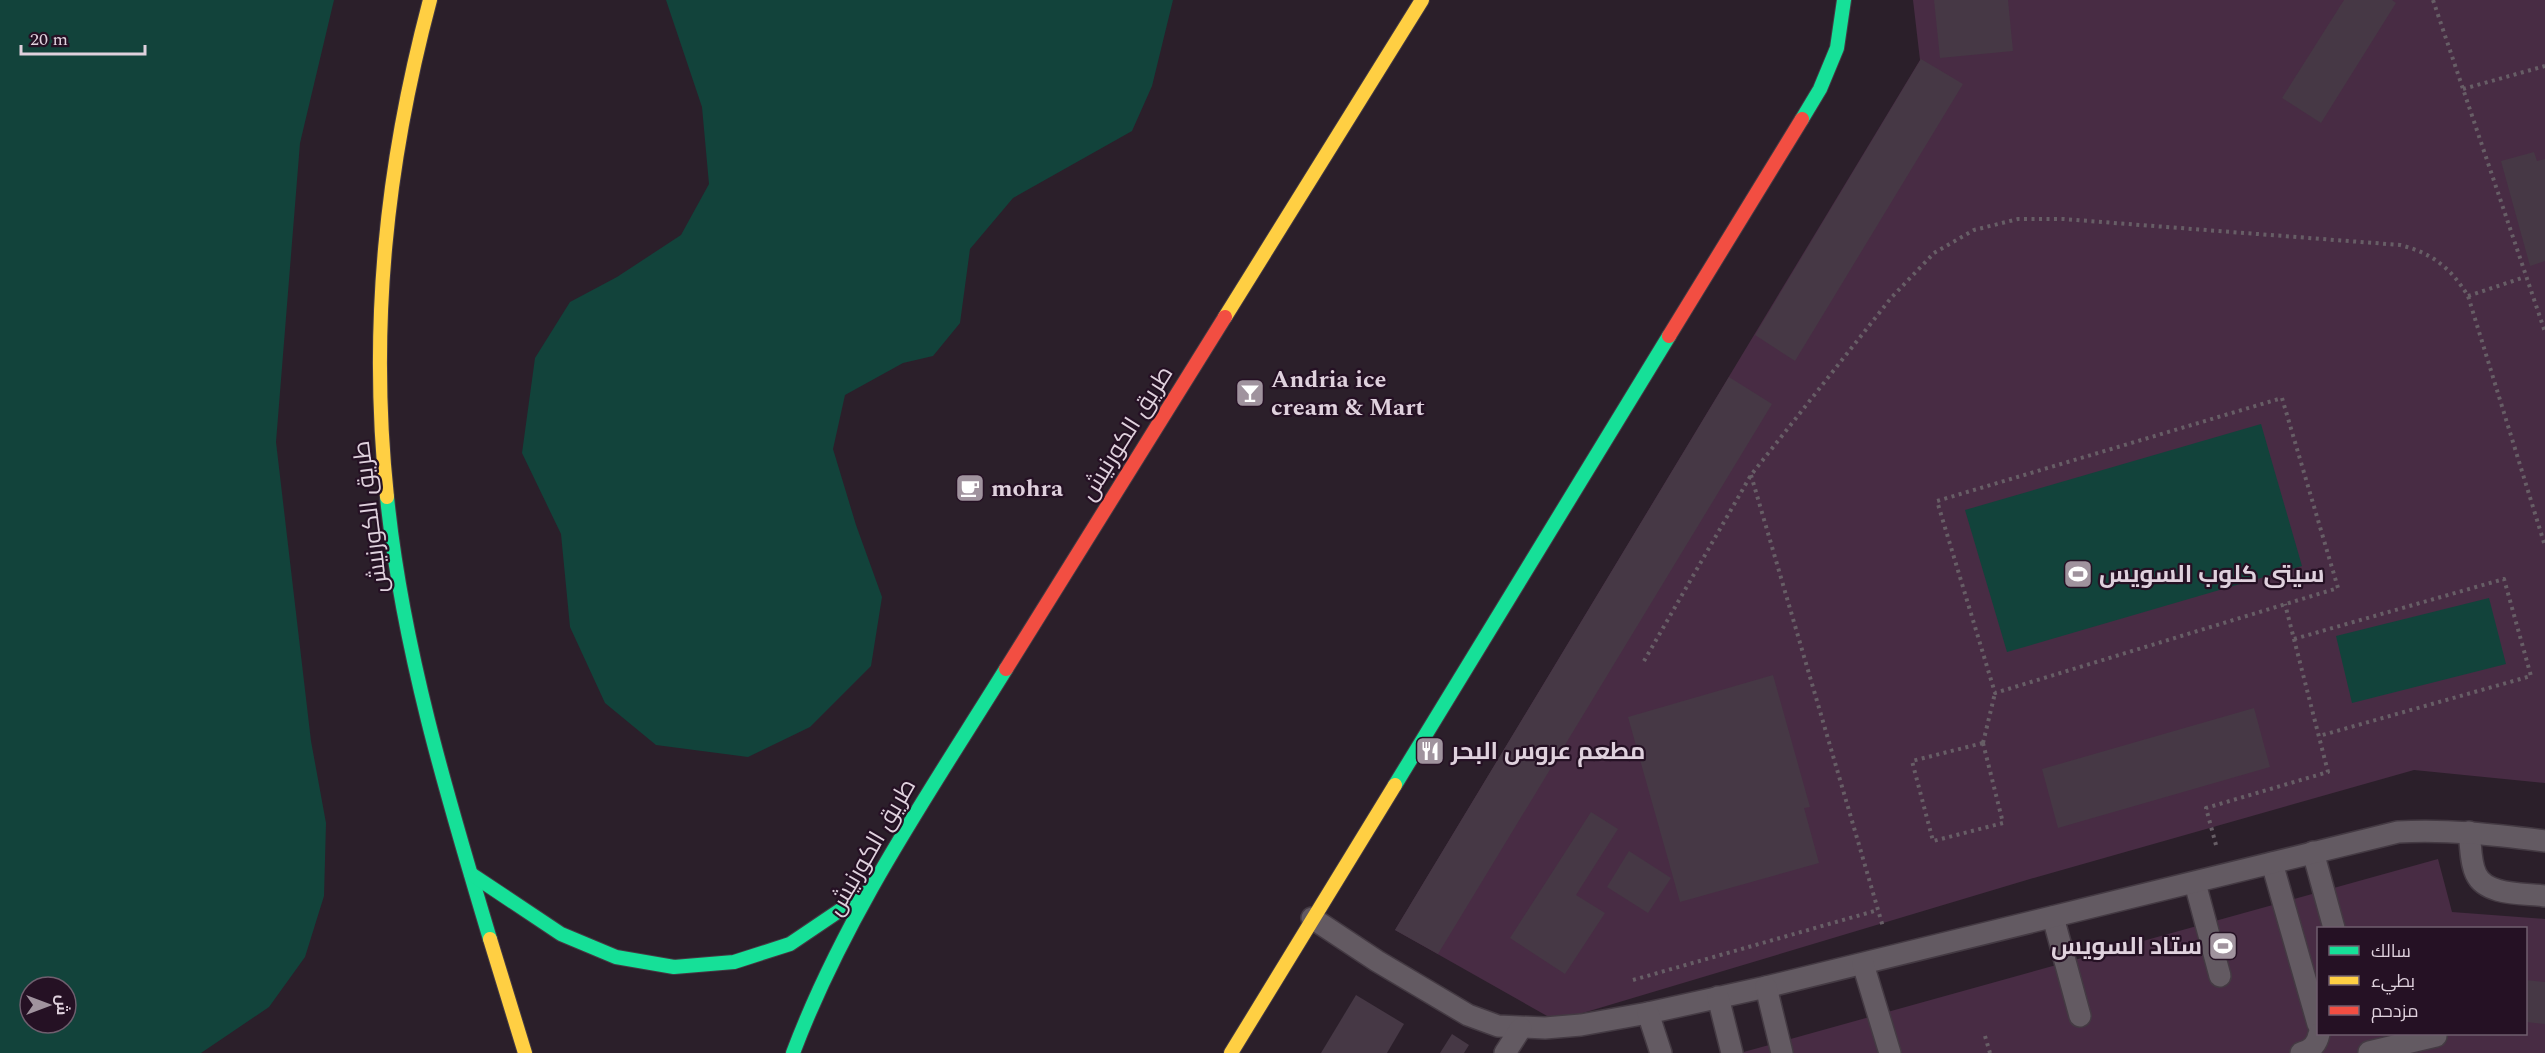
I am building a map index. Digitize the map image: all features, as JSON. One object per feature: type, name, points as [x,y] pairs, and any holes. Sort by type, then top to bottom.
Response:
[{"type":"main road","name":"طريق الكورنيش","points":[[430,0],[413,55],[386,218],[378,383],[392,548],[426,709],[471,874],[525,1053]]},
{"type":"main road","name":"طريق الكورنيش","points":[[793,1053],[811,1005],[868,890],[1422,0]]},
{"type":"main road","points":[[1231,1053],[1820,89],[1837,48],[1844,0]]},
{"type":"main road","points":[[471,874],[561,934],[616,957],[674,967],[734,962],[790,944],[868,890]]},
{"type":"lane","points":[[1312,918],[1377,961],[1467,1015],[1498,1026],[1521,1028],[1581,1025],[1766,987],[2398,832],[2438,830],[2545,841]]},
{"type":"lane","points":[[2469,832],[2473,866],[2481,882],[2498,890],[2545,896]]},
{"type":"lane","points":[[2313,852],[2334,927]]},
{"type":"lane","points":[[2272,863],[2317,1017]]},
{"type":"lane","points":[[2194,883],[2220,976]]},
{"type":"lane","points":[[2053,917],[2080,1016]]},
{"type":"lane","points":[[1863,964],[1890,1053]]},
{"type":"lane","points":[[1766,987],[1782,1053]]},
{"type":"lane","points":[[1718,997],[1732,1053]]},
{"type":"lane","points":[[1648,1013],[1660,1053]]},
{"type":"lane","points":[[1505,1053],[1521,1028]]},
{"type":"lane","points":[[2301,1053],[2308,1051],[2317,1042],[2319,1035]]},
{"type":"lane","points":[[2364,1035],[2370,1053],[2436,1041]]},
{"type":"path","points":[[2433,0],[2525,277],[2545,329]]},
{"type":"path","points":[[2463,89],[2545,66]]},
{"type":"path","points":[[1644,662],[1751,475],[1898,291],[1934,253],[1953,241],[1995,223],[2018,219],[2063,219],[2400,245],[2433,257],[2447,268],[2468,296],[2545,546]]},
{"type":"path","points":[[2468,296],[2525,277]]},
{"type":"path","points":[[1983,743],[1912,761],[1933,841],[2003,823],[1983,743],[1995,693],[1937,501],[2282,398],[2338,588],[1995,693]]},
{"type":"path","points":[[1751,475],[1891,957]]},
{"type":"path","points":[[2294,639],[2504,579],[2531,676],[2319,736]]},
{"type":"path","points":[[2223,875],[2206,808],[2328,772],[2285,604]]},
{"type":"path","points":[[1630,981],[1878,910]]},
{"type":"path","points":[[1985,1036],[1990,1053]]},
{"type":"shaded area","points":[[0,0],[334,0],[300,143],[276,442],[311,741],[326,823],[324,896],[305,957],[269,1007],[201,1053],[0,1053]]},
{"type":"shaded area","points":[[666,0],[1173,0],[1152,86],[1132,131],[1013,198],[970,249],[960,323],[933,356],[903,363],[845,395],[833,449],[856,525],[882,597],[871,666],[810,727],[748,757],[656,745],[605,703],[570,627],[561,534],[522,453],[535,358],[570,302],[617,277],[681,235],[709,184],[702,107]]},
{"type":"shaded area","name":"سيتى كلوب السويس","points":[[1913,0],[2545,0],[2545,783],[2414,770],[2030,879],[1556,1021],[1395,930],[1920,60]]},
{"type":"shaded area","points":[[2261,424],[2302,566],[2007,652],[1965,510]]},
{"type":"shaded area","points":[[2489,598],[2506,664],[2352,703],[2336,636]]},
{"type":"shaded area","name":"ستاد السويس","points":[[2438,859],[2452,912],[2545,919],[2545,1053],[1740,1053]]},
{"type":"building","points":[[1934,0],[2008,0],[2013,51],[1940,58]]},
{"type":"building","points":[[2344,0],[2392,0],[2396,3],[2321,123],[2282,98]]},
{"type":"building","points":[[1921,59],[1963,84],[1795,361],[1755,335]]},
{"type":"building","points":[[2534,152],[2537,161],[2545,159],[2545,261],[2530,266],[2501,161]]},
{"type":"building","points":[[1729,377],[1772,404],[1438,954],[1395,930]]},
{"type":"building","points":[[1773,675],[1810,807],[1804,808],[1819,863],[1680,902],[1628,717]]},
{"type":"building","points":[[2254,708],[2270,767],[2058,828],[2042,769]]},
{"type":"building","points":[[1591,812],[1618,829],[1576,895],[1605,913],[1565,974],[1510,938]]},
{"type":"building","points":[[1629,851],[1671,878],[1648,913],[1607,887]]},
{"type":"building","points":[[2527,980],[2545,982],[2545,1024],[2527,1022]]},
{"type":"building","points":[[1356,995],[1404,1024],[1387,1053],[1321,1053]]},
{"type":"building","points":[[1452,1034],[1469,1045],[1464,1053],[1440,1053]]},
{"type":"traffic: fast","points":[[1802,119],[1820,89],[1837,48],[1844,0]]},
{"type":"traffic: fast","points":[[1395,785],[1669,336]]},
{"type":"traffic: fast","points":[[387,497],[403,609],[415,665],[442,776],[490,939]]},
{"type":"traffic: fast","points":[[793,1053],[837,952],[863,904],[918,809],[1006,669]]},
{"type":"traffic: fast","points":[[471,874],[561,934],[616,957],[674,967],[734,962],[790,944],[867,892]]},
{"type":"traffic: slow","points":[[387,497],[380,371],[385,247],[402,123],[430,0]]},
{"type":"traffic: slow","points":[[1225,317],[1422,0]]},
{"type":"traffic: slow","points":[[1231,1053],[1395,785]]},
{"type":"traffic: slow","points":[[490,939],[525,1053]]},
{"type":"traffic: jam","points":[[1669,336],[1802,119]]},
{"type":"traffic: jam","points":[[1006,669],[1225,317]]},
{"type":"place","name":"Andria ice cream & Mart","points":[[1250,393]]},
{"type":"place","name":"mohra","points":[[970,488]]},
{"type":"place","name":"سيتى كلوب السويس","points":[[2078,574]]},
{"type":"place","name":"مطعم عروس البحر","points":[[1430,751]]},
{"type":"place","name":"ستاد السويس","points":[[2223,946]]}]
